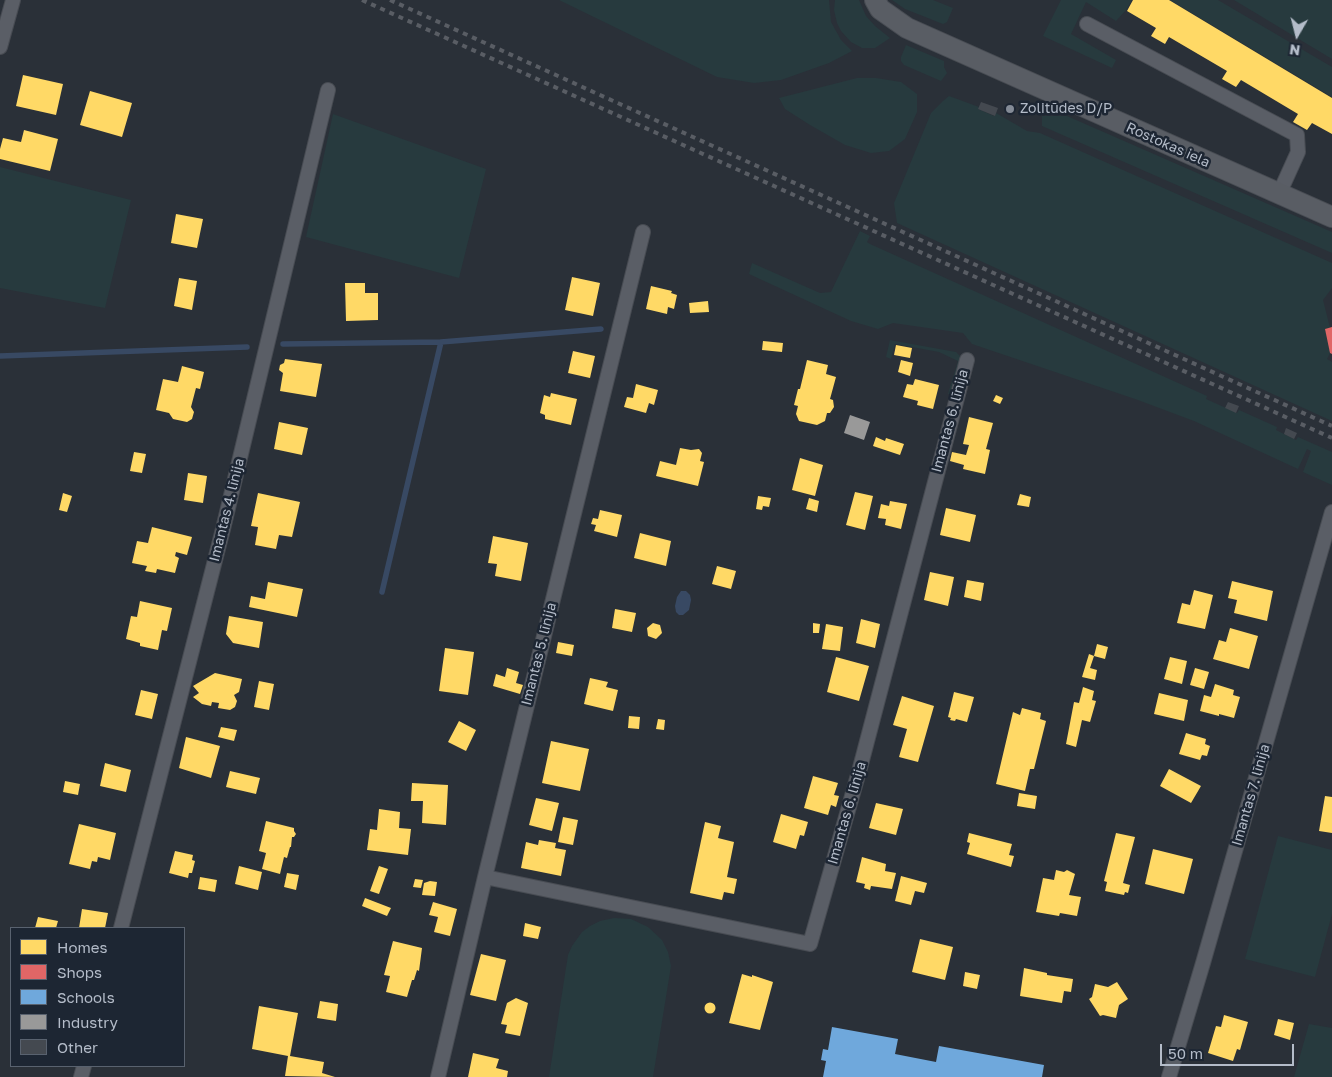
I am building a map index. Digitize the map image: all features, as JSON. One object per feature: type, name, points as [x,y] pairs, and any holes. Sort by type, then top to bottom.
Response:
[{"type":"street","points":[[0,47],[13,0]]},
{"type":"street","name":"Rostokas iela","points":[[875,0],[880,9],[907,28],[1332,218]]},
{"type":"street","points":[[1087,24],[1297,135],[1298,152],[1279,194]]},
{"type":"street","name":"Imantas 4. līnija","points":[[121,927],[223,530],[328,90]]},
{"type":"street","name":"Imantas 5. līnija","points":[[438,1077],[643,232]]},
{"type":"street","name":"Imantas 6. līnija","points":[[485,877],[810,944],[860,768],[960,380],[967,360]]},
{"type":"street","name":"Imantas 7. līnija","points":[[1169,1077],[1204,963],[1332,512]]},
{"type":"green space","points":[[559,0],[829,0],[831,22],[841,40],[852,51],[829,63],[781,80],[754,83],[717,77]]},
{"type":"green space","points":[[835,0],[859,0],[866,16],[890,38],[875,48],[862,48],[851,42],[841,31],[837,23],[834,10]]},
{"type":"green space","points":[[892,0],[933,0],[953,8],[947,22],[943,24],[905,9]]},
{"type":"green space","points":[[1061,0],[1132,0],[1116,21],[1086,2],[1071,34],[1116,60],[1112,68],[1043,36]]},
{"type":"green space","points":[[1170,0],[1218,0],[1332,67],[1332,97]]},
{"type":"green space","points":[[1234,0],[1332,0],[1332,59]]},
{"type":"green space","points":[[906,45],[944,61],[947,73],[941,81],[904,65],[901,57]]},
{"type":"green space","points":[[857,78],[876,78],[901,82],[917,94],[917,112],[905,139],[889,151],[871,153],[845,145],[785,109],[779,98]]},
{"type":"green space","points":[[949,96],[979,107],[978,109],[994,116],[996,113],[1027,131],[1040,133],[1332,263],[1332,288],[1323,300],[1330,328],[1325,329],[1330,348],[1327,359],[1332,362],[1332,421],[897,223],[894,203],[931,113]]},
{"type":"green space","points":[[333,114],[486,169],[459,278],[306,237]]},
{"type":"green space","points":[[1042,116],[1067,116],[1332,232],[1332,253],[1042,126]]},
{"type":"green space","points":[[0,167],[131,200],[105,308],[0,288]]},
{"type":"green space","points":[[860,231],[870,236],[867,242],[870,244],[1207,396],[1206,399],[1237,413],[1239,410],[1277,427],[1276,430],[1296,440],[1298,437],[1332,452],[1332,485],[1303,472],[1311,451],[1307,449],[1298,469],[1194,421],[972,344],[963,333],[893,323],[878,329],[851,321],[749,274],[752,263],[820,293],[831,292]]},
{"type":"green space","points":[[890,340],[956,352],[962,358],[951,394],[948,394],[958,361],[939,352],[895,344],[891,359],[886,357]]},
{"type":"green space","points":[[1278,836],[1332,850],[1332,914],[1315,977],[1245,959]]},
{"type":"green space","points":[[614,918],[631,919],[648,927],[662,940],[668,952],[671,966],[653,1077],[549,1077],[568,955],[582,932],[600,921]]},
{"type":"green space","points":[[1309,1024],[1332,1028],[1332,1077],[1294,1077]]},
{"type":"water","points":[[681,591],[686,591],[690,595],[691,600],[689,610],[683,615],[679,615],[676,612],[675,606]]},
{"type":"building: Homes","points":[[1133,0],[1169,0],[1332,98],[1332,134],[1312,123],[1307,130],[1293,122],[1298,114],[1241,80],[1236,87],[1222,79],[1227,71],[1169,37],[1165,44],[1151,36],[1156,28],[1127,11]]},
{"type":"building: Homes","points":[[23,75],[63,84],[56,115],[16,106]]},
{"type":"building: Homes","points":[[90,91],[132,103],[122,137],[80,125]]},
{"type":"building: Homes","points":[[24,130],[58,139],[50,171],[0,159],[3,138],[21,142]]},
{"type":"building: Homes","points":[[176,214],[203,219],[197,248],[171,243]]},
{"type":"building: Homes","points":[[572,277],[600,283],[593,316],[565,310]]},
{"type":"building: Homes","points":[[179,278],[197,281],[192,310],[174,306]]},
{"type":"building: Homes","points":[[345,283],[365,283],[365,293],[378,293],[378,320],[346,321]]},
{"type":"building: Homes","points":[[651,286],[672,291],[671,293],[677,295],[674,309],[668,307],[667,314],[646,309]]},
{"type":"building: Homes","points":[[708,301],[709,312],[690,313],[689,303]]},
{"type":"building: Homes","points":[[763,341],[783,343],[782,352],[762,350]]},
{"type":"building: Homes","points":[[896,345],[912,348],[910,358],[894,355]]},
{"type":"building: Homes","points":[[573,351],[595,356],[590,378],[568,373]]},
{"type":"building: Homes","points":[[285,359],[322,364],[316,397],[280,391],[283,373],[279,370],[280,365],[284,363]]},
{"type":"building: Homes","points":[[807,360],[828,365],[826,374],[836,377],[830,399],[833,400],[834,407],[830,413],[827,413],[825,421],[817,425],[799,421],[796,414],[798,406],[794,405]]},
{"type":"building: Homes","points":[[901,360],[913,363],[910,376],[898,372]]},
{"type":"building: Homes","points":[[182,366],[204,372],[200,389],[196,388],[191,407],[194,412],[192,419],[187,422],[173,419],[169,413],[156,410],[163,379],[178,382]]},
{"type":"building: Homes","points":[[915,379],[939,385],[933,409],[917,405],[918,401],[903,397],[907,384],[913,385]]},
{"type":"building: Homes","points":[[636,384],[658,390],[654,405],[649,403],[646,413],[624,407],[627,397],[633,398]]},
{"type":"building: Homes","points":[[551,393],[577,399],[571,425],[545,419],[545,415],[540,413],[544,395],[550,397]]},
{"type":"building: Homes","points":[[996,395],[1003,398],[1000,404],[993,401]]},
{"type":"building: Homes","points":[[969,417],[993,423],[986,449],[990,450],[985,474],[963,469],[964,465],[950,461],[952,452],[966,455],[969,445],[963,444]]},
{"type":"building: Homes","points":[[279,422],[308,428],[302,455],[274,449]]},
{"type":"building: Homes","points":[[876,437],[885,441],[886,438],[904,444],[900,455],[873,446]]},
{"type":"building: Homes","points":[[680,448],[699,449],[702,453],[700,461],[704,462],[698,486],[656,476],[660,461],[676,465]]},
{"type":"building: Homes","points":[[134,452],[146,454],[142,473],[130,471]]},
{"type":"building: Homes","points":[[800,458],[823,465],[815,496],[792,490]]},
{"type":"building: Homes","points":[[188,473],[207,476],[203,503],[184,500]]},
{"type":"building: Homes","points":[[855,492],[873,496],[865,530],[846,525]]},
{"type":"building: Homes","points":[[63,493],[72,496],[67,512],[59,510]]},
{"type":"building: Homes","points":[[258,493],[300,502],[292,537],[279,535],[276,549],[255,545],[258,527],[251,526]]},
{"type":"building: Homes","points":[[1020,494],[1031,497],[1029,507],[1017,505]]},
{"type":"building: Homes","points":[[758,496],[771,498],[769,507],[763,506],[762,510],[756,509]]},
{"type":"building: Homes","points":[[809,498],[819,501],[817,512],[806,509]]},
{"type":"building: Homes","points":[[890,501],[907,504],[901,529],[885,525],[886,519],[878,518],[881,504],[889,506]]},
{"type":"building: Homes","points":[[946,508],[976,515],[970,542],[940,535]]},
{"type":"building: Homes","points":[[600,510],[622,515],[617,537],[594,531],[596,525],[591,524],[593,518],[598,519]]},
{"type":"building: Homes","points":[[152,527],[192,537],[187,555],[176,552],[175,556],[179,558],[175,573],[157,569],[156,573],[145,571],[147,566],[132,563],[137,541],[148,543]]},
{"type":"building: Homes","points":[[640,533],[671,541],[666,566],[634,558]]},
{"type":"building: Homes","points":[[493,536],[528,543],[521,581],[495,576],[497,564],[488,563]]},
{"type":"building: Homes","points":[[717,566],[736,571],[731,589],[712,584]]},
{"type":"building: Homes","points":[[930,572],[954,577],[948,606],[924,600]]},
{"type":"building: Homes","points":[[967,580],[984,583],[981,601],[964,597]]},
{"type":"building: Homes","points":[[1232,581],[1273,591],[1267,621],[1234,613],[1237,600],[1228,598]]},
{"type":"building: Homes","points":[[268,582],[303,589],[297,617],[249,607],[251,596],[265,599]]},
{"type":"building: Homes","points":[[1194,590],[1213,595],[1205,629],[1177,623],[1182,603],[1190,605]]},
{"type":"building: Homes","points":[[140,601],[172,608],[167,631],[162,630],[158,650],[140,646],[140,643],[126,639],[131,616],[137,617]]},
{"type":"building: Homes","points":[[615,609],[636,613],[632,632],[612,628]]},
{"type":"building: Homes","points":[[229,616],[263,622],[259,648],[233,643],[226,634]]},
{"type":"building: Homes","points":[[861,619],[880,624],[875,648],[856,643]]},
{"type":"building: Homes","points":[[653,623],[660,625],[662,633],[656,639],[648,636],[647,628]]},
{"type":"building: Homes","points":[[813,623],[820,624],[819,633],[813,633]]},
{"type":"building: Homes","points":[[826,624],[843,627],[840,651],[822,649]]},
{"type":"building: Homes","points":[[1230,628],[1258,636],[1249,669],[1213,659],[1219,640],[1226,642]]},
{"type":"building: Homes","points":[[558,642],[574,645],[572,656],[556,653]]},
{"type":"building: Homes","points":[[1097,644],[1108,647],[1105,659],[1094,656]]},
{"type":"building: Homes","points":[[445,648],[474,652],[468,695],[439,691]]},
{"type":"building: Homes","points":[[1089,654],[1094,656],[1090,668],[1097,670],[1095,680],[1082,677]]},
{"type":"building: Homes","points":[[836,657],[869,666],[859,701],[827,692]]},
{"type":"building: Homes","points":[[1170,657],[1187,661],[1182,684],[1164,679]]},
{"type":"building: Homes","points":[[507,668],[519,672],[516,683],[523,685],[520,694],[493,686],[496,674],[505,677]]},
{"type":"building: Homes","points":[[1195,668],[1209,672],[1204,689],[1190,685]]},
{"type":"building: Homes","points":[[215,673],[242,679],[239,692],[234,695],[237,701],[235,707],[230,710],[218,708],[219,703],[212,702],[211,706],[202,704],[193,697],[199,693],[193,686]]},
{"type":"building: Homes","points":[[590,678],[608,682],[606,687],[618,690],[613,711],[584,704]]},
{"type":"building: Homes","points":[[259,681],[274,684],[269,710],[254,707]]},
{"type":"building: Homes","points":[[1215,684],[1234,690],[1233,695],[1240,697],[1234,718],[1200,711],[1204,695],[1211,697]]},
{"type":"building: Homes","points":[[1083,687],[1094,691],[1092,700],[1096,701],[1090,722],[1082,720],[1076,747],[1066,744],[1074,702],[1079,703]]},
{"type":"building: Homes","points":[[141,690],[158,694],[152,719],[135,715]]},
{"type":"building: Homes","points":[[954,692],[974,697],[967,722],[956,719],[955,721],[950,720],[951,718],[948,717]]},
{"type":"building: Homes","points":[[1159,693],[1188,700],[1184,721],[1154,714]]},
{"type":"building: Homes","points":[[902,696],[934,706],[918,762],[899,757],[907,729],[893,725]]},
{"type":"building: Homes","points":[[1022,708],[1041,713],[1040,719],[1046,721],[1034,769],[1030,769],[1025,791],[996,784],[1013,712],[1020,715]]},
{"type":"building: Homes","points":[[629,716],[640,717],[639,729],[628,728]]},
{"type":"building: Homes","points":[[658,719],[665,720],[664,730],[656,729]]},
{"type":"building: Homes","points":[[459,721],[476,730],[466,751],[448,742]]},
{"type":"building: Homes","points":[[221,727],[237,730],[234,741],[218,737]]},
{"type":"building: Homes","points":[[1186,733],[1206,739],[1205,744],[1210,746],[1207,756],[1202,755],[1200,760],[1179,754]]},
{"type":"building: Homes","points":[[186,737],[220,746],[211,778],[179,768]]},
{"type":"building: Homes","points":[[551,741],[589,749],[580,791],[542,783]]},
{"type":"building: Homes","points":[[105,763],[131,770],[126,792],[100,786]]},
{"type":"building: Homes","points":[[1169,769],[1201,786],[1191,803],[1160,786]]},
{"type":"building: Homes","points":[[230,771],[260,778],[256,794],[226,787]]},
{"type":"building: Homes","points":[[813,776],[838,783],[834,795],[839,796],[836,807],[831,805],[828,815],[804,808]]},
{"type":"building: Homes","points":[[65,781],[80,784],[78,795],[63,792]]},
{"type":"building: Homes","points":[[412,783],[448,785],[446,825],[422,823],[423,801],[411,801]]},
{"type":"building: Homes","points":[[1019,793],[1037,796],[1035,809],[1017,806]]},
{"type":"building: Homes","points":[[1325,796],[1332,797],[1332,833],[1319,831]]},
{"type":"building: Homes","points":[[536,798],[559,803],[552,831],[529,825]]},
{"type":"building: Homes","points":[[876,803],[903,809],[896,835],[869,828]]},
{"type":"building: Homes","points":[[379,809],[400,812],[399,828],[411,829],[408,855],[367,850],[370,829],[377,830]]},
{"type":"building: Homes","points":[[781,814],[808,822],[804,836],[800,835],[796,849],[773,842]]},
{"type":"building: Homes","points":[[563,817],[578,820],[573,845],[558,842]]},
{"type":"building: Homes","points":[[266,821],[294,828],[296,834],[292,837],[287,858],[284,857],[280,874],[262,869],[266,853],[259,851]]},
{"type":"building: Homes","points":[[705,822],[721,826],[718,838],[734,842],[727,877],[737,879],[734,894],[724,892],[722,900],[690,893]]},
{"type":"building: Homes","points":[[79,824],[116,833],[110,860],[98,857],[97,862],[92,861],[90,869],[69,864]]},
{"type":"building: Homes","points":[[969,833],[1012,844],[1009,855],[1014,856],[1011,867],[967,854],[970,843],[967,842]]},
{"type":"building: Homes","points":[[1116,833],[1135,837],[1123,883],[1130,885],[1128,893],[1125,892],[1124,895],[1105,891],[1107,882],[1104,881]]},
{"type":"building: Homes","points":[[539,840],[556,843],[555,848],[566,850],[561,876],[521,868],[526,842],[538,845]]},
{"type":"building: Homes","points":[[1153,849],[1193,859],[1184,894],[1145,884]]},
{"type":"building: Homes","points":[[175,851],[193,855],[192,860],[195,861],[192,873],[189,873],[188,878],[169,873]]},
{"type":"building: Homes","points":[[862,857],[886,864],[885,871],[896,873],[892,889],[871,886],[870,890],[864,888],[865,884],[856,882]]},
{"type":"building: Homes","points":[[239,866],[262,872],[258,890],[235,884]]},
{"type":"building: Homes","points":[[379,866],[388,869],[379,894],[370,891]]},
{"type":"building: Homes","points":[[1056,870],[1064,872],[1067,870],[1075,874],[1069,895],[1081,897],[1077,916],[1060,913],[1059,916],[1036,912],[1043,878],[1054,880]]},
{"type":"building: Homes","points":[[287,873],[299,875],[296,890],[284,887]]},
{"type":"building: Homes","points":[[901,876],[927,883],[924,893],[915,891],[911,905],[895,901]]},
{"type":"building: Homes","points":[[200,877],[217,880],[215,892],[198,889]]},
{"type":"building: Homes","points":[[415,879],[423,880],[421,888],[413,887]]},
{"type":"building: Homes","points":[[430,881],[437,882],[435,896],[422,895],[424,883]]},
{"type":"building: Homes","points":[[365,898],[391,908],[387,916],[362,906]]},
{"type":"building: Homes","points":[[433,902],[457,909],[450,936],[434,932],[438,917],[429,915]]},
{"type":"building: Homes","points":[[82,909],[108,913],[105,927],[79,927]]},
{"type":"building: Homes","points":[[38,917],[58,921],[56,927],[35,927]]},
{"type":"building: Homes","points":[[525,923],[541,927],[538,939],[523,936]]},
{"type":"building: Homes","points":[[920,939],[953,947],[945,980],[912,972]]},
{"type":"building: Homes","points":[[393,941],[422,948],[419,971],[417,970],[414,980],[412,980],[407,997],[386,992],[390,976],[384,975]]},
{"type":"building: Homes","points":[[481,954],[506,960],[496,1001],[470,995]]},
{"type":"building: Homes","points":[[1024,968],[1047,973],[1047,975],[1073,979],[1071,992],[1064,991],[1062,1003],[1020,996]]},
{"type":"building: Homes","points":[[965,972],[980,975],[977,989],[963,986]]},
{"type":"building: Homes","points":[[742,974],[752,977],[752,975],[773,982],[760,1030],[729,1023]]},
{"type":"building: Homes","points":[[1117,982],[1128,999],[1119,1005],[1116,1018],[1100,1016],[1089,999],[1092,997],[1095,984],[1108,987]]},
{"type":"building: Homes","points":[[516,998],[528,1003],[520,1036],[505,1033],[507,1025],[501,1024],[507,1003]]},
{"type":"building: Homes","points":[[320,1001],[338,1004],[336,1021],[317,1018]]},
{"type":"building: Homes","points":[[708,1003],[712,1003],[715,1008],[714,1012],[708,1013],[705,1010],[705,1006]]},
{"type":"building: Homes","points":[[259,1006],[298,1013],[290,1056],[324,1062],[322,1073],[335,1077],[285,1076],[288,1056],[252,1049]]},
{"type":"building: Homes","points":[[1224,1015],[1248,1022],[1240,1050],[1237,1049],[1233,1061],[1208,1053],[1216,1026],[1221,1027]]},
{"type":"building: Homes","points":[[1278,1019],[1294,1023],[1290,1040],[1274,1035]]},
{"type":"building: Homes","points":[[473,1053],[499,1059],[496,1068],[508,1071],[507,1077],[468,1077]]},
{"type":"building: Shops","points":[[1332,327],[1332,354],[1330,353],[1325,329]]},
{"type":"building: Schools","points":[[832,1027],[898,1039],[895,1054],[936,1062],[939,1046],[1044,1065],[1042,1077],[823,1077],[826,1061],[821,1060],[823,1049],[828,1050]]},
{"type":"building: Industry","points":[[850,415],[870,422],[864,440],[844,433]]},
{"type":"building: Other","points":[[981,102],[998,108],[995,116],[978,109]]},
{"type":"building: Other","points":[[1228,402],[1239,406],[1236,413],[1225,408]]},
{"type":"building: Other","points":[[1286,428],[1297,433],[1294,439],[1284,434]]},
{"type":"waterway","points":[[283,344],[441,342],[601,329]]},
{"type":"waterway","points":[[382,592],[441,342]]},
{"type":"waterway","points":[[0,356],[247,347]]},
{"type":"railway","points":[[362,0],[1332,438]]},
{"type":"railway","points":[[390,0],[1332,426]]},
{"type":"place","name":"Zolitūdes D/P","points":[[1010,109]]}]
